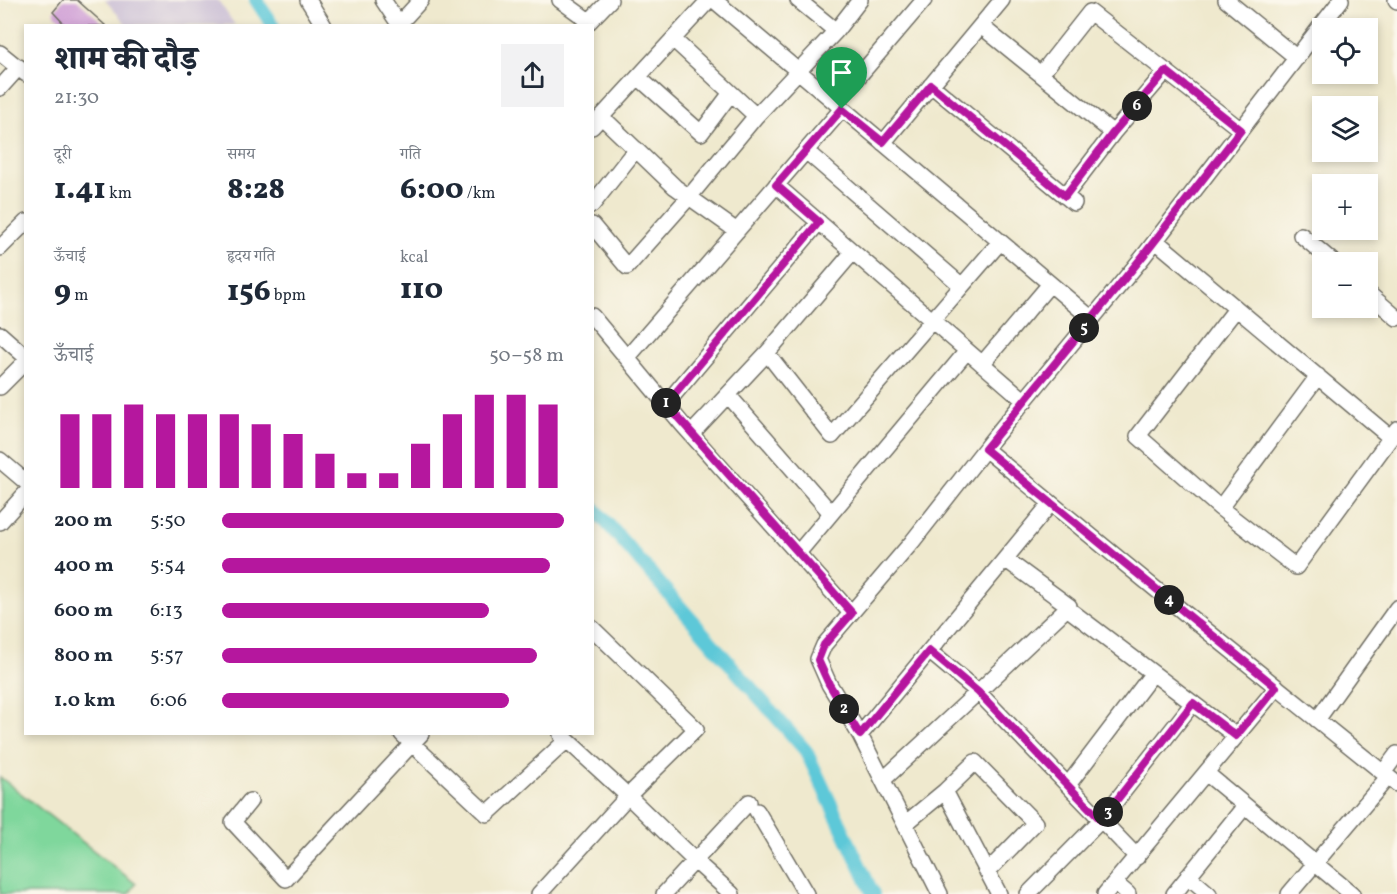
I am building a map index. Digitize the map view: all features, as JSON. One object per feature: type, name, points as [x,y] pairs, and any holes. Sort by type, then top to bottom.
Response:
[{"type":"street","points":[[308,0],[323,24]]},
{"type":"street","points":[[383,0],[398,24]]},
{"type":"street","points":[[400,24],[421,0]]},
{"type":"street","points":[[560,0],[587,23],[610,0]]},
{"type":"street","points":[[709,0],[597,122],[636,149],[675,187],[737,231]]},
{"type":"street","points":[[798,0],[836,31]]},
{"type":"street","points":[[594,227],[627,267],[756,116],[836,31],[860,0]]},
{"type":"street","points":[[627,358],[806,151],[924,0]]},
{"type":"street","points":[[883,142],[1002,0]]},
{"type":"street","points":[[1226,0],[1297,58]]},
{"type":"street","points":[[940,894],[860,735],[829,684],[818,660],[824,645],[912,542],[985,449],[1156,241],[1341,0]]},
{"type":"street","points":[[723,3],[799,72],[1092,319]]},
{"type":"street","points":[[1041,74],[1090,12],[1241,130]]},
{"type":"street","points":[[981,26],[1113,133]]},
{"type":"street","points":[[674,39],[756,116]]},
{"type":"street","points":[[0,52],[22,70],[0,88]]},
{"type":"street","points":[[931,85],[1069,199],[1113,133],[1166,71]]},
{"type":"street","points":[[638,78],[701,132],[731,93]]},
{"type":"street","points":[[594,202],[636,149]]},
{"type":"street","points":[[806,151],[962,286]]},
{"type":"street","points":[[776,185],[1024,401]]},
{"type":"street","points":[[666,404],[819,222]]},
{"type":"street","points":[[0,248],[24,224]]},
{"type":"street","points":[[1301,235],[1321,252]]},
{"type":"street","points":[[1156,241],[1318,376],[1394,433],[1296,567],[1220,508],[1138,436],[1236,309]]},
{"type":"street","points":[[767,353],[831,436],[1000,242]]},
{"type":"street","points":[[692,434],[767,353],[853,252]]},
{"type":"street","points":[[982,364],[1050,284]]},
{"type":"street","points":[[1378,302],[1397,318]]},
{"type":"street","points":[[594,318],[692,434],[852,613]]},
{"type":"street","points":[[0,334],[24,357]]},
{"type":"street","points":[[798,553],[967,351]]},
{"type":"street","points":[[0,387],[24,361]]},
{"type":"street","points":[[1220,508],[1318,376]]},
{"type":"street","points":[[728,395],[831,513]]},
{"type":"street","points":[[985,449],[1389,778]]},
{"type":"street","points":[[0,460],[24,480]]},
{"type":"street","points":[[0,522],[24,495]]},
{"type":"street","points":[[860,735],[1051,503]]},
{"type":"street","points":[[1005,559],[1236,736]]},
{"type":"street","points":[[883,780],[1067,608]]},
{"type":"street","points":[[1317,720],[1397,608]]},
{"type":"street","points":[[539,894],[628,796],[696,729],[594,630]]},
{"type":"street","points":[[929,651],[978,692],[1137,857]]},
{"type":"street","points":[[1068,785],[1154,674]]},
{"type":"street","points":[[1128,894],[1110,889],[1276,687]]},
{"type":"street","points":[[1028,894],[1101,820],[1193,703]]},
{"type":"street","points":[[250,801],[233,822],[286,879],[412,737],[487,814],[563,737],[732,894]]},
{"type":"street","points":[[1289,894],[1389,778],[1397,754]]},
{"type":"street","points":[[905,824],[975,762],[1035,823],[987,872]]},
{"type":"street","points":[[1206,773],[1352,894]]},
{"type":"street","points":[[945,790],[999,894]]},
{"type":"street","points":[[664,894],[753,806],[806,894]]},
{"type":"street","points":[[1174,894],[1245,806]]},
{"type":"street","points":[[1188,876],[1209,894]]},
{"type":"shaded area","points":[[105,0],[218,0],[234,24],[126,24]]},
{"type":"green space","points":[[0,777],[136,884],[129,894],[0,894]]},
{"type":"building","points":[[63,0],[77,0],[104,24],[64,24],[53,12]]},
{"type":"waterway","points":[[256,0],[272,24]]},
{"type":"waterway","points":[[594,508],[806,751],[873,894]]},
{"type":"route","points":[[1166,71],[1241,130],[1143,256],[985,449],[1276,687],[1236,736],[1193,703],[1101,820],[978,692],[929,651],[860,735],[829,684],[818,660],[824,645],[852,613],[666,404],[819,222],[776,185],[842,109],[883,142],[931,85],[1065,196],[1113,133],[1166,71]]}]
